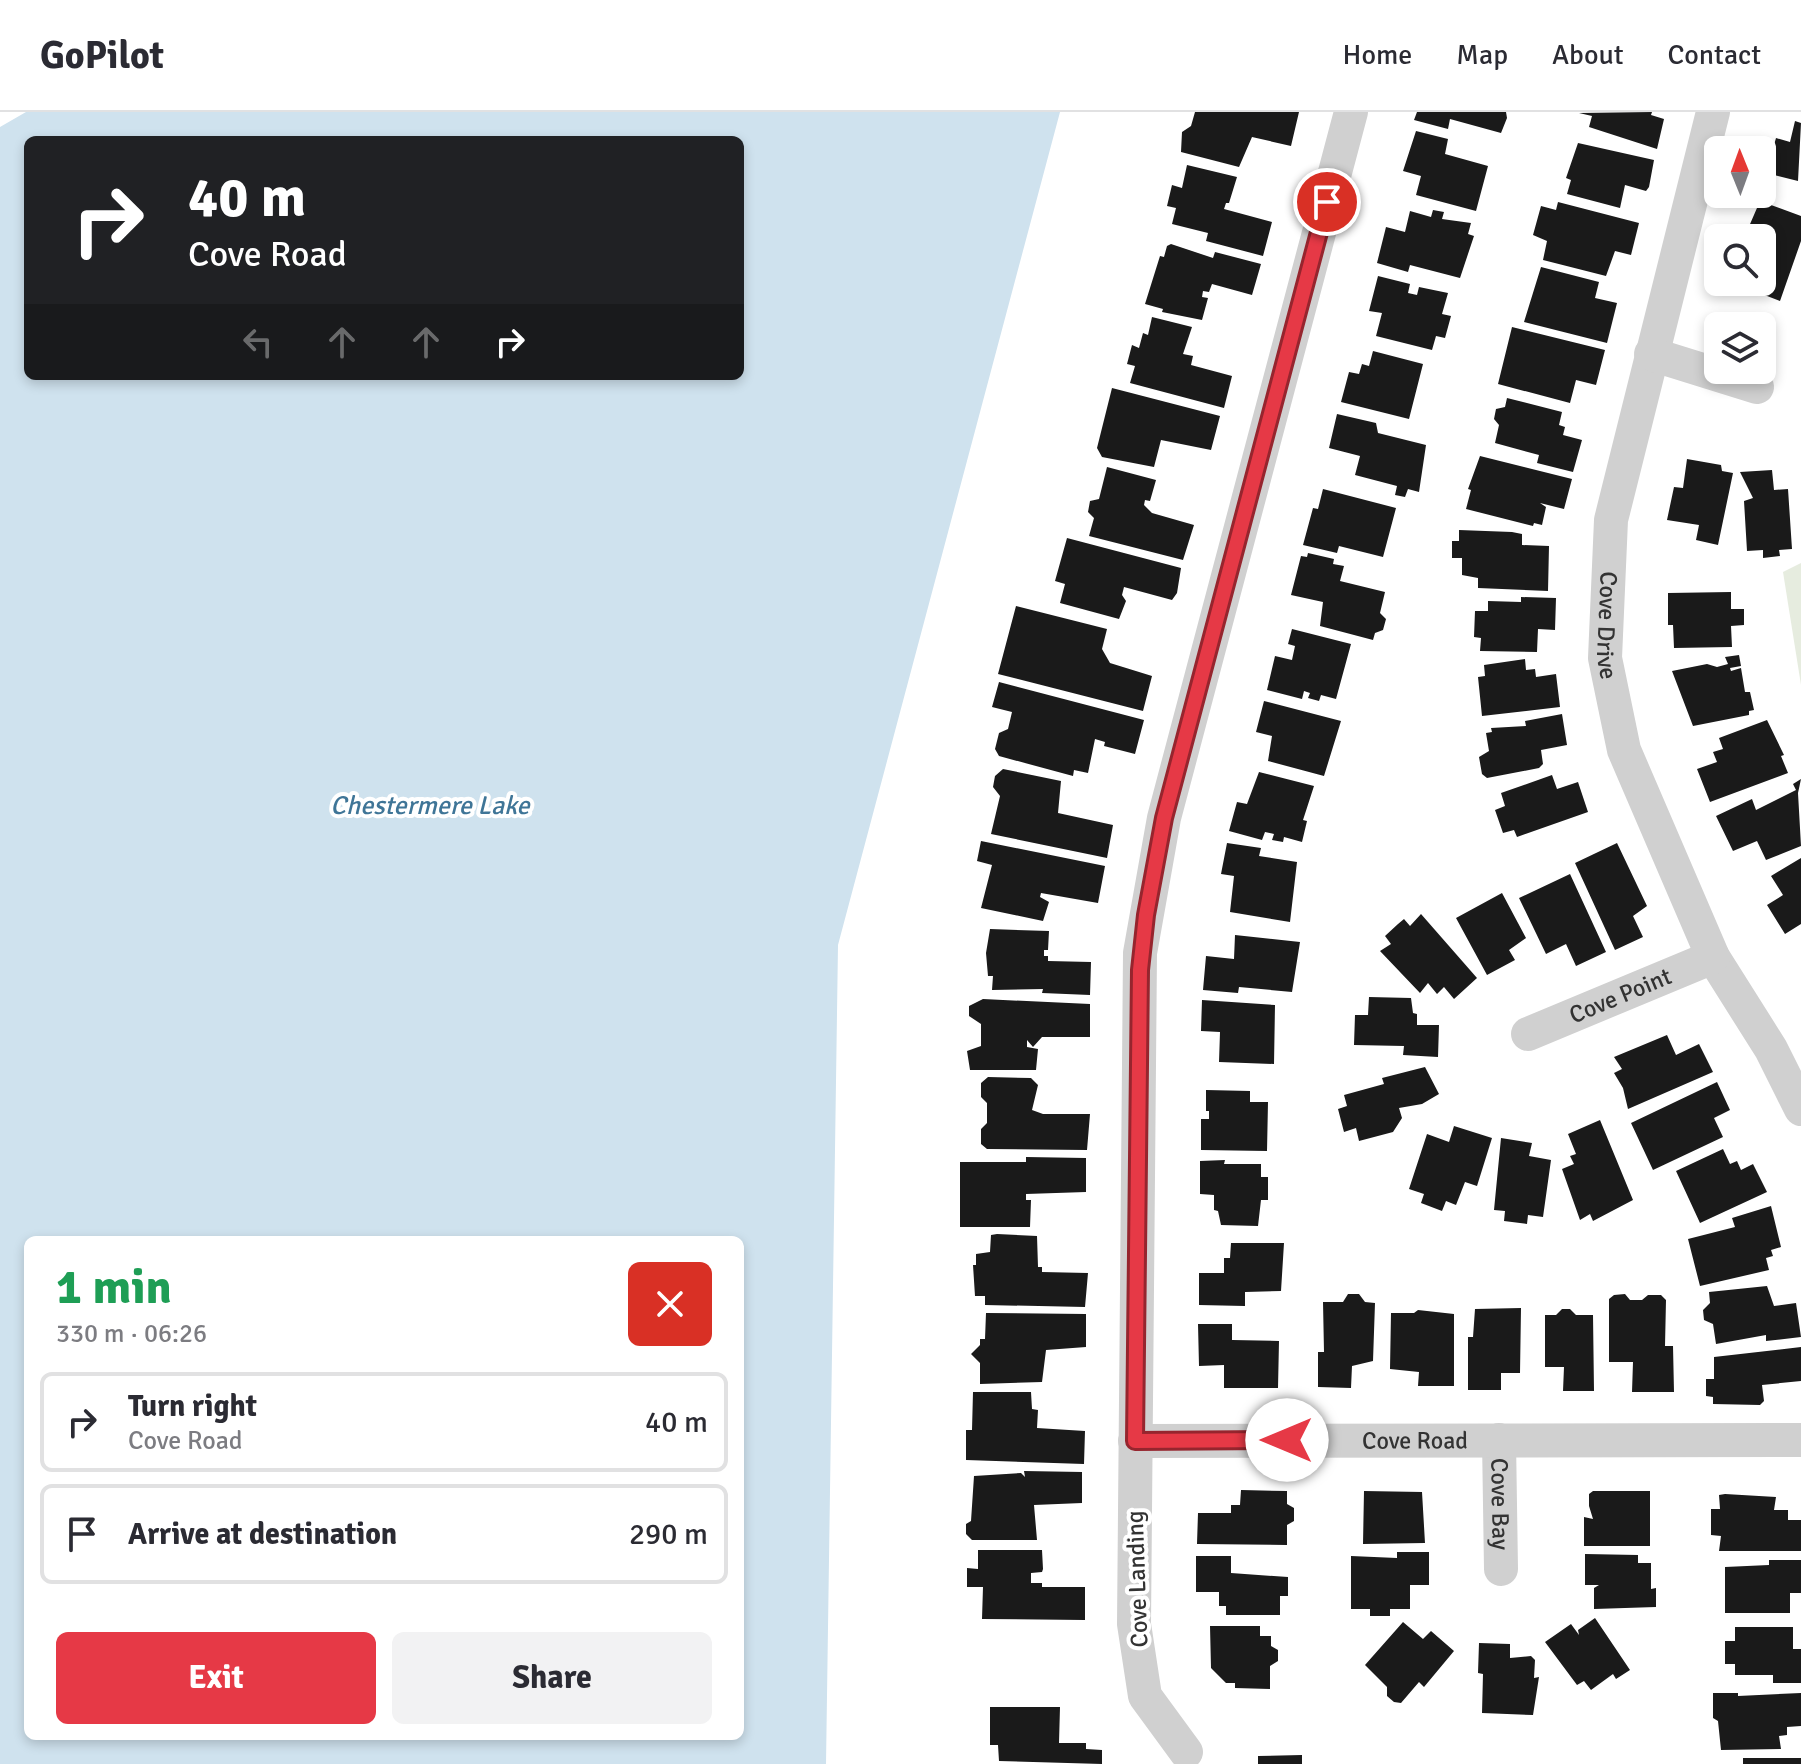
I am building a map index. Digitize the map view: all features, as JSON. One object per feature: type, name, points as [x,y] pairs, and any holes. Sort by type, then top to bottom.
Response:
[{"type":"street","points":[[1135,1441],[1140,953],[1146,915],[1164,818],[1351,112]]},
{"type":"street","name":"Cove Drive","points":[[1713,112],[1611,520],[1605,658],[1624,750],[1713,957],[1771,1049],[1801,1109]]},
{"type":"street","points":[[1651,354],[1757,387]]},
{"type":"street","name":"Cove Point","points":[[1528,1034],[1713,957]]},
{"type":"street","name":"Cove Bay","points":[[1499,1440],[1501,1569]]},
{"type":"street","name":"Cove Road","points":[[1135,1441],[1801,1440]]},
{"type":"street","name":"Cove Landing","points":[[1135,1441],[1134,1624],[1145,1696],[1186,1752]]},
{"type":"shaded area","points":[[1801,563],[1801,685],[1783,572]]},
{"type":"water","name":"Chestermere Lake","points":[[26,112],[1060,112],[838,945],[826,1764],[0,1764],[0,127]]},
{"type":"building","points":[[1195,112],[1299,112],[1291,146],[1252,137],[1239,167],[1181,152],[1182,132],[1191,126]]},
{"type":"building","points":[[1417,112],[1506,112],[1507,118],[1501,133],[1450,119],[1448,129],[1414,120]]},
{"type":"building","points":[[1652,112],[1651,115],[1664,119],[1657,149],[1589,127],[1592,116],[1579,113]]},
{"type":"building","points":[[1795,121],[1801,123],[1798,181],[1776,176],[1776,138],[1790,142]]},
{"type":"building","points":[[1416,131],[1448,139],[1445,154],[1488,166],[1476,211],[1416,195],[1421,176],[1403,171]]},
{"type":"building","points":[[1578,143],[1654,160],[1649,187],[1646,191],[1625,185],[1620,208],[1567,194],[1571,180],[1566,178]]},
{"type":"building","points":[[1187,165],[1237,177],[1224,209],[1272,222],[1263,256],[1206,241],[1208,233],[1172,224],[1176,208],[1167,206],[1172,185],[1182,188]]},
{"type":"building","points":[[1558,202],[1639,223],[1631,255],[1615,251],[1606,276],[1543,260],[1547,241],[1533,235],[1541,206],[1556,210]]},
{"type":"building","points":[[1776,207],[1801,216],[1801,241],[1780,301],[1767,296],[1776,296],[1776,224],[1750,224],[1757,208]]},
{"type":"building","points":[[1433,210],[1444,212],[1442,219],[1471,223],[1468,234],[1474,236],[1460,278],[1410,265],[1408,272],[1377,263],[1386,227],[1405,232],[1410,211],[1431,217]]},
{"type":"building","points":[[1171,244],[1213,258],[1215,252],[1261,264],[1252,295],[1212,284],[1209,292],[1203,291],[1202,297],[1208,298],[1202,320],[1162,312],[1163,309],[1145,304],[1160,256],[1164,257],[1167,246]]},
{"type":"building","points":[[1541,267],[1599,282],[1595,298],[1617,303],[1607,343],[1524,322]]},
{"type":"building","points":[[1378,276],[1410,284],[1408,293],[1417,295],[1419,287],[1448,293],[1442,314],[1451,316],[1445,338],[1436,336],[1432,350],[1376,336],[1382,313],[1369,311]]},
{"type":"building","points":[[1152,317],[1192,327],[1183,354],[1193,356],[1191,365],[1232,376],[1224,408],[1130,383],[1135,366],[1127,364],[1132,345],[1139,348],[1143,333],[1148,335]]},
{"type":"building","points":[[1512,327],[1605,350],[1596,385],[1576,380],[1570,403],[1498,384]]},
{"type":"building","points":[[1373,351],[1423,364],[1409,419],[1341,402],[1349,372],[1359,374],[1362,364],[1369,366]]},
{"type":"building","points":[[1112,388],[1220,416],[1211,450],[1161,440],[1154,467],[1102,457],[1097,448]]},
{"type":"building","points":[[1507,398],[1562,412],[1559,425],[1565,427],[1563,435],[1582,440],[1573,472],[1537,463],[1539,455],[1495,443],[1499,425],[1494,419],[1496,409],[1505,407]]},
{"type":"building","points":[[1337,414],[1376,423],[1378,433],[1426,445],[1419,492],[1408,489],[1405,497],[1395,495],[1397,486],[1355,475],[1360,456],[1329,448]]},
{"type":"building","points":[[1480,456],[1572,479],[1564,509],[1540,503],[1546,507],[1542,525],[1534,523],[1533,526],[1466,509],[1471,490],[1468,489]]},
{"type":"building","points":[[1687,459],[1721,465],[1722,471],[1733,473],[1718,545],[1696,540],[1699,525],[1667,520],[1674,487],[1683,488]]},
{"type":"building","points":[[1107,467],[1156,480],[1150,501],[1145,500],[1144,505],[1152,513],[1194,525],[1183,560],[1089,536],[1094,518],[1088,512],[1090,501],[1099,499]]},
{"type":"building","points":[[1772,470],[1774,490],[1788,489],[1792,549],[1779,550],[1780,556],[1763,558],[1763,550],[1747,551],[1744,501],[1753,498],[1740,472]]},
{"type":"building","points":[[1323,489],[1396,508],[1383,557],[1339,546],[1337,553],[1303,545],[1313,508],[1318,509]]},
{"type":"building","points":[[1459,530],[1512,532],[1522,534],[1522,545],[1549,546],[1548,591],[1478,588],[1478,578],[1462,575],[1462,558],[1452,558],[1452,541],[1459,541]]},
{"type":"building","points":[[1067,538],[1181,568],[1177,593],[1172,600],[1124,587],[1122,595],[1126,601],[1119,619],[1060,603],[1065,584],[1055,581]]},
{"type":"building","points":[[1308,553],[1334,559],[1333,564],[1344,566],[1340,581],[1385,592],[1380,613],[1386,619],[1383,630],[1375,633],[1373,640],[1320,626],[1323,602],[1291,595],[1301,556],[1307,557]]},
{"type":"building","points":[[1731,592],[1731,609],[1744,609],[1744,625],[1731,626],[1732,647],[1674,648],[1673,625],[1668,625],[1668,593]]},
{"type":"building","points":[[1521,597],[1556,598],[1555,630],[1538,629],[1537,652],[1480,651],[1481,638],[1474,637],[1475,611],[1488,611],[1488,601],[1521,602]]},
{"type":"building","points":[[1016,606],[1107,629],[1102,649],[1110,663],[1152,676],[1143,711],[998,674]]},
{"type":"building","points":[[1292,629],[1351,644],[1336,699],[1321,695],[1319,701],[1308,698],[1310,693],[1304,691],[1302,699],[1267,690],[1275,656],[1292,660],[1295,646],[1288,644]]},
{"type":"building","points":[[1739,655],[1741,666],[1730,668],[1731,671],[1741,668],[1745,692],[1750,692],[1754,710],[1749,711],[1749,715],[1693,726],[1672,671],[1707,664],[1717,667],[1728,664],[1725,657]]},
{"type":"building","points":[[1525,659],[1526,670],[1535,669],[1536,677],[1556,674],[1560,707],[1482,716],[1478,677],[1485,676],[1484,665]]},
{"type":"building","points":[[999,682],[1144,720],[1135,754],[1104,746],[1105,742],[1095,739],[1088,773],[1074,770],[1073,776],[999,756],[995,749],[999,733],[1008,729],[1012,712],[992,707]]},
{"type":"building","points":[[1264,701],[1341,721],[1324,776],[1268,761],[1272,736],[1256,732]]},
{"type":"building","points":[[1562,714],[1567,745],[1541,750],[1543,764],[1539,768],[1487,778],[1482,774],[1479,757],[1489,751],[1486,733],[1492,732],[1491,728],[1526,726],[1525,721]]},
{"type":"building","points":[[1767,720],[1784,755],[1781,756],[1788,773],[1710,802],[1697,769],[1717,762],[1713,752],[1723,749],[1719,738]]},
{"type":"building","points":[[1003,769],[1061,781],[1058,813],[1113,825],[1107,858],[991,834],[1000,796],[993,787],[995,776]]},
{"type":"building","points":[[1259,772],[1314,786],[1303,820],[1307,821],[1302,842],[1284,837],[1283,842],[1272,840],[1274,834],[1265,832],[1262,840],[1229,831],[1237,802],[1247,804]]},
{"type":"building","points":[[1552,775],[1557,789],[1578,782],[1588,812],[1517,837],[1514,830],[1503,833],[1495,810],[1505,806],[1501,793]]},
{"type":"building","points":[[1801,779],[1798,793],[1801,846],[1766,860],[1757,841],[1733,851],[1716,816],[1752,799],[1756,810],[1796,790],[1793,784]]},
{"type":"building","points":[[981,841],[1105,866],[1098,903],[1041,893],[1040,897],[1049,902],[1043,921],[981,908],[992,865],[977,861]]},
{"type":"building","points":[[1227,843],[1261,848],[1259,856],[1297,862],[1290,922],[1230,912],[1234,876],[1221,874]]},
{"type":"building","points":[[1617,843],[1647,906],[1633,916],[1643,937],[1615,950],[1575,863]]},
{"type":"building","points":[[1801,858],[1801,924],[1785,934],[1767,905],[1783,895],[1771,876]]},
{"type":"building","points":[[1570,874],[1606,952],[1576,966],[1566,944],[1546,954],[1519,898]]},
{"type":"building","points":[[1502,893],[1526,938],[1509,950],[1515,960],[1487,975],[1456,918]]},
{"type":"building","points":[[1421,914],[1477,978],[1454,999],[1444,987],[1437,994],[1428,983],[1420,993],[1380,951],[1391,944],[1385,936],[1398,924],[1404,919],[1410,926]]},
{"type":"building","points":[[990,929],[1049,931],[1048,950],[1044,950],[1048,961],[1091,962],[1090,995],[1042,993],[1043,989],[992,990],[993,976],[988,976],[986,953]]},
{"type":"building","points":[[1235,935],[1300,942],[1292,992],[1239,987],[1238,993],[1203,990],[1206,956],[1234,959]]},
{"type":"building","points":[[1369,997],[1411,998],[1417,1025],[1439,1025],[1438,1057],[1403,1055],[1404,1046],[1354,1045],[1355,1015],[1368,1015]]},
{"type":"building","points":[[983,999],[1090,1004],[1090,1037],[1042,1037],[1033,1047],[1027,1040],[1027,1047],[1038,1049],[1036,1070],[970,1070],[967,1051],[981,1046],[981,1024],[969,1016],[969,1006]]},
{"type":"building","points":[[1202,1000],[1275,1005],[1274,1064],[1219,1062],[1220,1032],[1201,1031]]},
{"type":"building","points":[[1667,1035],[1676,1055],[1699,1044],[1713,1072],[1628,1109],[1623,1088],[1614,1073],[1622,1069],[1614,1057]]},
{"type":"building","points":[[1425,1067],[1439,1094],[1422,1104],[1399,1108],[1402,1118],[1393,1132],[1359,1141],[1356,1128],[1344,1132],[1338,1109],[1347,1106],[1344,1095],[1384,1084],[1382,1078]]},
{"type":"building","points":[[988,1077],[1031,1078],[1038,1085],[1032,1110],[1043,1114],[1090,1114],[1087,1150],[987,1149],[981,1144],[981,1129],[987,1123],[987,1103],[981,1097],[981,1083]]},
{"type":"building","points":[[1717,1082],[1730,1110],[1714,1118],[1723,1137],[1653,1170],[1631,1123]]},
{"type":"building","points":[[1206,1090],[1250,1091],[1250,1102],[1268,1102],[1267,1151],[1201,1150],[1201,1119],[1209,1119]]},
{"type":"building","points":[[1600,1120],[1633,1200],[1593,1221],[1590,1214],[1580,1220],[1562,1169],[1574,1164],[1570,1156],[1576,1154],[1568,1134]]},
{"type":"building","points":[[1454,1126],[1492,1138],[1477,1186],[1465,1182],[1456,1205],[1446,1201],[1442,1211],[1421,1203],[1424,1194],[1409,1189],[1427,1134],[1449,1142]]},
{"type":"building","points":[[1501,1138],[1532,1143],[1529,1156],[1551,1160],[1543,1217],[1528,1215],[1527,1224],[1504,1221],[1505,1211],[1494,1210]]},
{"type":"building","points":[[1723,1149],[1730,1164],[1737,1161],[1741,1170],[1753,1164],[1767,1192],[1700,1223],[1676,1171]]},
{"type":"building","points":[[1026,1157],[1086,1158],[1086,1192],[1026,1194],[1026,1200],[1031,1200],[1030,1227],[960,1227],[960,1162],[1026,1162]]},
{"type":"building","points":[[1225,1160],[1224,1164],[1261,1164],[1261,1177],[1268,1177],[1268,1200],[1261,1200],[1258,1226],[1221,1225],[1218,1211],[1214,1210],[1214,1195],[1200,1194],[1200,1161]]},
{"type":"building","points":[[1771,1206],[1781,1247],[1771,1250],[1773,1256],[1766,1258],[1769,1270],[1700,1286],[1688,1239],[1735,1227],[1732,1218]]},
{"type":"building","points":[[991,1235],[1037,1236],[1038,1267],[1042,1267],[1042,1272],[1088,1273],[1085,1307],[985,1305],[985,1296],[975,1296],[973,1265],[976,1265],[976,1254],[990,1252]]},
{"type":"building","points":[[1231,1243],[1284,1243],[1281,1291],[1245,1292],[1245,1306],[1199,1305],[1199,1273],[1224,1273],[1224,1258],[1230,1258]]},
{"type":"building","points":[[1767,1286],[1774,1306],[1796,1303],[1801,1337],[1766,1341],[1766,1335],[1716,1344],[1713,1324],[1704,1320],[1703,1310],[1710,1303],[1709,1292]]},
{"type":"building","points":[[1348,1294],[1359,1294],[1365,1302],[1375,1303],[1373,1361],[1352,1366],[1351,1388],[1318,1387],[1318,1352],[1324,1352],[1323,1302],[1343,1302]]},
{"type":"building","points":[[1625,1294],[1630,1300],[1661,1295],[1666,1300],[1665,1346],[1673,1346],[1674,1392],[1632,1392],[1633,1362],[1609,1362],[1609,1299]]},
{"type":"building","points":[[1521,1308],[1520,1373],[1501,1373],[1501,1390],[1468,1390],[1468,1337],[1473,1337],[1475,1309]]},
{"type":"building","points":[[1562,1309],[1570,1309],[1576,1315],[1593,1315],[1594,1391],[1563,1391],[1564,1367],[1545,1367],[1545,1315],[1556,1315]]},
{"type":"building","points":[[1418,1310],[1454,1314],[1454,1386],[1418,1386],[1419,1372],[1390,1369],[1391,1313],[1414,1313]]},
{"type":"building","points":[[986,1313],[1086,1314],[1086,1347],[1046,1350],[1042,1382],[980,1384],[980,1363],[971,1354],[980,1345],[980,1339],[985,1339]]},
{"type":"building","points":[[1198,1324],[1232,1324],[1232,1340],[1279,1341],[1278,1388],[1224,1388],[1224,1365],[1199,1366]]},
{"type":"building","points":[[1801,1347],[1801,1381],[1762,1385],[1764,1401],[1760,1405],[1713,1404],[1713,1397],[1706,1396],[1706,1379],[1714,1379],[1714,1357]]},
{"type":"building","points":[[973,1392],[1031,1392],[1032,1409],[1038,1410],[1037,1428],[1085,1431],[1084,1464],[966,1460],[966,1430],[972,1430]]},
{"type":"building","points":[[1024,1471],[1082,1472],[1082,1503],[1034,1505],[1037,1540],[972,1540],[966,1534],[966,1524],[971,1521],[974,1476],[1021,1473],[1025,1477]]},
{"type":"building","points":[[1241,1490],[1287,1491],[1287,1504],[1294,1508],[1294,1521],[1287,1525],[1287,1545],[1197,1544],[1198,1513],[1231,1513],[1231,1505],[1240,1505]]},
{"type":"building","points":[[1364,1491],[1422,1492],[1425,1543],[1363,1544]]},
{"type":"building","points":[[1593,1491],[1650,1491],[1650,1546],[1584,1546],[1584,1517],[1593,1519],[1589,1494]]},
{"type":"building","points":[[1719,1495],[1776,1497],[1774,1510],[1788,1510],[1788,1520],[1801,1520],[1801,1551],[1719,1551],[1721,1536],[1711,1535],[1711,1509],[1720,1509]]},
{"type":"building","points":[[978,1550],[1042,1550],[1042,1572],[1031,1573],[1031,1583],[1042,1583],[1042,1587],[1085,1587],[1085,1620],[982,1619],[983,1587],[967,1587],[967,1568],[978,1569]]},
{"type":"building","points":[[1397,1552],[1429,1552],[1429,1585],[1410,1585],[1410,1609],[1390,1609],[1390,1616],[1370,1616],[1370,1609],[1351,1609],[1351,1556],[1397,1558]]},
{"type":"building","points":[[1585,1554],[1638,1555],[1638,1563],[1651,1563],[1651,1589],[1656,1588],[1656,1607],[1594,1609],[1594,1588],[1599,1585],[1585,1585]]},
{"type":"building","points":[[1196,1556],[1231,1556],[1231,1573],[1288,1577],[1288,1596],[1280,1596],[1280,1615],[1226,1615],[1226,1606],[1219,1606],[1219,1592],[1196,1592]]},
{"type":"building","points":[[1769,1560],[1801,1560],[1801,1593],[1790,1593],[1790,1613],[1725,1613],[1725,1567],[1769,1565]]},
{"type":"building","points":[[1595,1618],[1630,1670],[1616,1679],[1613,1674],[1591,1690],[1584,1681],[1577,1685],[1545,1642],[1571,1624],[1579,1635],[1578,1630]]},
{"type":"building","points":[[1403,1622],[1423,1639],[1431,1631],[1454,1651],[1424,1687],[1419,1682],[1401,1703],[1387,1696],[1387,1687],[1365,1665]]},
{"type":"building","points":[[1210,1626],[1260,1626],[1260,1636],[1271,1636],[1271,1646],[1278,1650],[1278,1661],[1270,1666],[1270,1689],[1235,1688],[1235,1683],[1226,1683],[1211,1668]]},
{"type":"building","points":[[1735,1627],[1793,1627],[1793,1649],[1801,1649],[1801,1683],[1773,1683],[1773,1675],[1735,1675],[1735,1664],[1725,1664],[1725,1641],[1735,1641]]},
{"type":"building","points":[[1479,1643],[1510,1644],[1510,1658],[1531,1656],[1535,1660],[1534,1678],[1539,1677],[1533,1715],[1482,1713],[1483,1674],[1478,1673]]},
{"type":"building","points":[[1713,1693],[1738,1693],[1738,1696],[1801,1693],[1801,1726],[1787,1727],[1787,1735],[1779,1736],[1781,1749],[1721,1750],[1718,1721],[1713,1718]]},
{"type":"building","points":[[990,1707],[1060,1707],[1059,1743],[1086,1743],[1086,1749],[1102,1750],[1102,1764],[999,1761],[998,1745],[990,1745]]},
{"type":"building","points":[[1302,1755],[1302,1764],[1258,1764],[1258,1756]]},
{"type":"building","points":[[1743,1758],[1801,1758],[1801,1764],[1743,1764]]},
{"type":"route","points":[[1287,1440],[1135,1441],[1140,953],[1164,818],[1327,202]]}]
